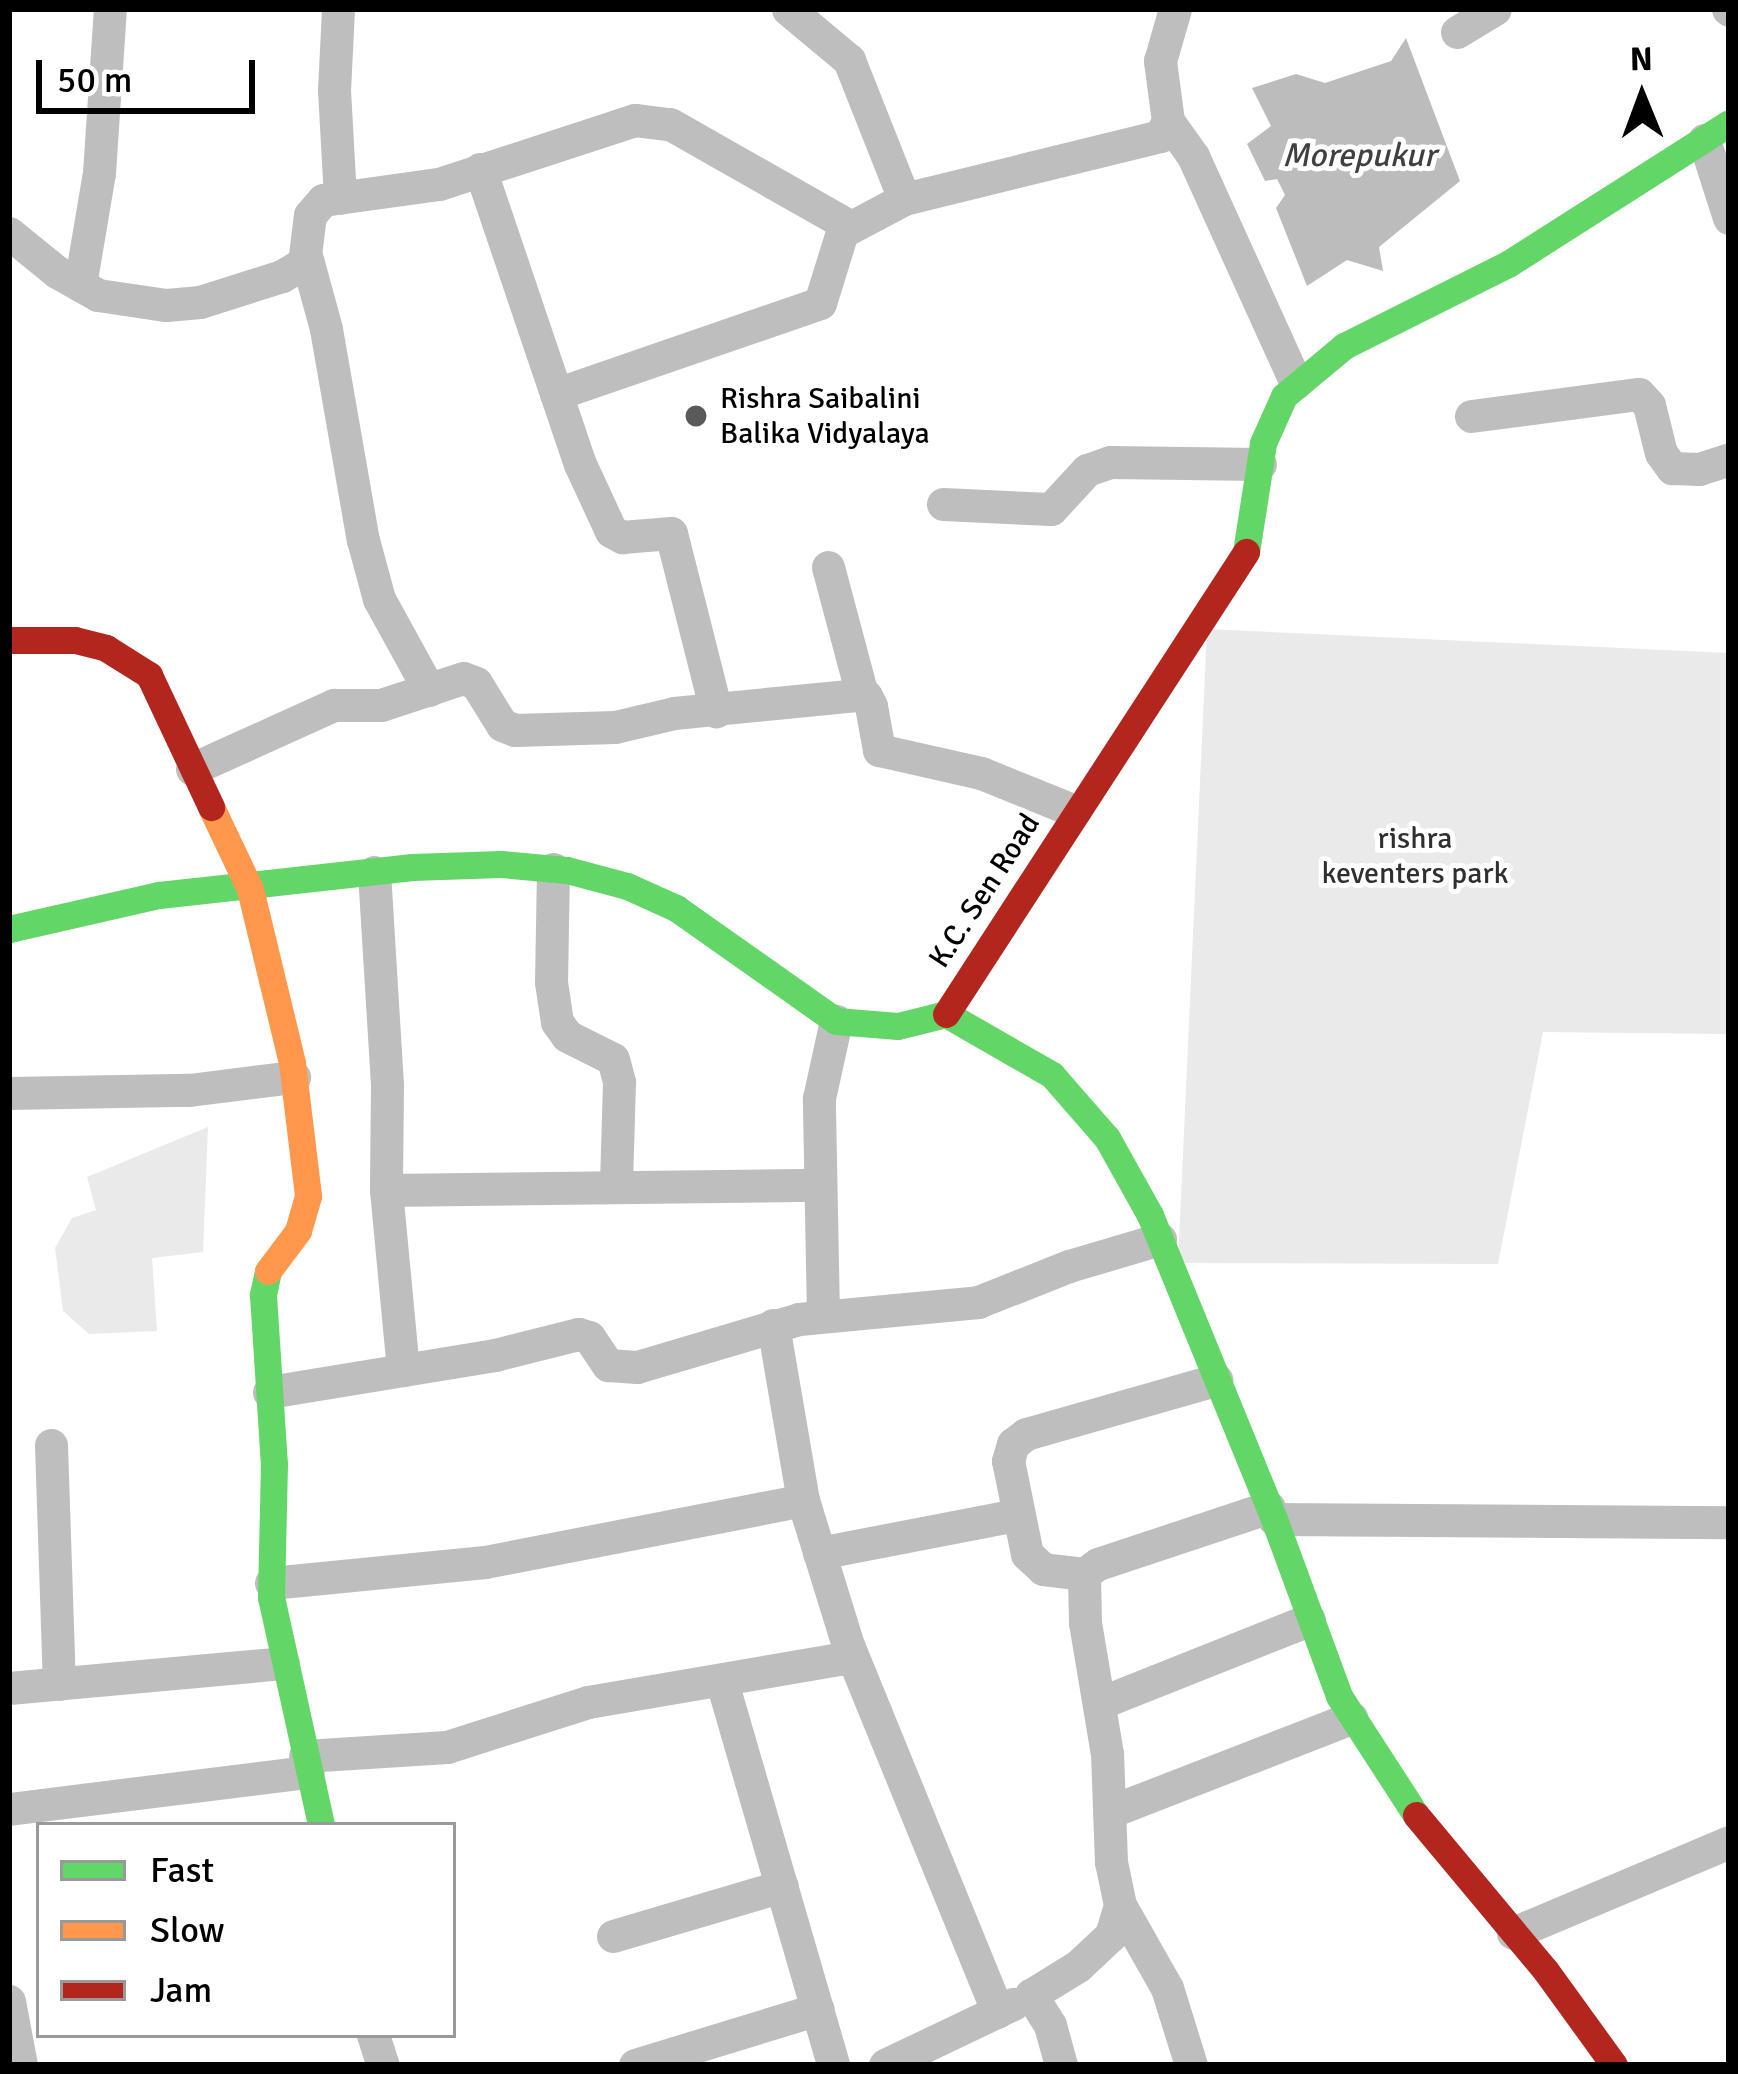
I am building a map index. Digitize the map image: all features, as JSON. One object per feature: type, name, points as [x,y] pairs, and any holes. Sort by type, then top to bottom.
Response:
[{"type":"street","points":[[80,285],[99,173],[110,9]]},
{"type":"street","points":[[338,9],[334,90],[340,198]]},
{"type":"street","points":[[788,9],[849,60],[904,199]]},
{"type":"street","points":[[1175,9],[1160,61],[1168,122],[1193,156],[1296,383]]},
{"type":"street","points":[[1456,32],[1495,9]]},
{"type":"street","points":[[429,690],[379,599],[362,540],[326,329],[307,259],[313,208],[340,198],[411,190],[613,124],[659,122],[850,226]]},
{"type":"street","points":[[556,394],[820,303],[839,237],[850,226],[904,199],[1160,136],[1168,122]]},
{"type":"street","points":[[1716,132],[1729,218]]},
{"type":"street","name":"K.C. Sen Road","points":[[836,1022],[898,1026],[946,1014],[1248,548],[1268,424],[1296,383],[1344,346],[1508,264],[1716,132]]},
{"type":"street","points":[[480,169],[585,477],[611,531],[622,537],[671,533],[716,711]]},
{"type":"street","points":[[9,233],[80,285],[123,301],[200,302],[282,276],[307,259]]},
{"type":"street","points":[[1471,416],[1639,394],[1649,406],[1661,453],[1672,467],[1699,469],[1729,459]]},
{"type":"street","points":[[943,504],[1051,508],[1087,470],[1110,462],[1260,464]]},
{"type":"street","points":[[828,567],[862,695],[871,706],[879,750],[981,773],[1076,811]]},
{"type":"street","points":[[9,640],[75,640],[133,660],[164,699],[250,889],[295,1077],[308,1196],[298,1232],[267,1274],[262,1324],[269,1392],[271,1583],[320,1822]]},
{"type":"street","points":[[192,769],[334,705],[381,705],[469,678],[502,725],[515,730],[615,727],[862,695]]},
{"type":"street","points":[[9,929],[79,909],[159,895],[501,864],[553,869],[627,886],[676,908],[836,1022],[821,1083],[823,1316]]},
{"type":"street","points":[[553,869],[551,982],[557,1022],[567,1036],[614,1060],[619,1082],[616,1185]]},
{"type":"street","points":[[374,872],[387,1086],[386,1190],[403,1370]]},
{"type":"street","points":[[946,1014],[1037,1065],[1075,1097],[1131,1178],[1160,1239],[1351,1718],[1401,1797],[1614,2065]]},
{"type":"street","points":[[9,1093],[189,1090],[295,1077]]},
{"type":"street","points":[[386,1190],[819,1185]]},
{"type":"street","points":[[269,1392],[578,1334],[589,1337],[608,1365],[626,1368],[773,1325],[978,1302],[1069,1266],[1160,1239]]},
{"type":"street","points":[[773,1325],[803,1500],[818,1553],[853,1657],[998,2012]]},
{"type":"street","points":[[1216,1380],[1019,1438],[1008,1461],[1016,1515],[1034,1562],[1055,1573],[1084,1574],[1098,1564],[1271,1513],[1729,1522]]},
{"type":"street","points":[[50,1445],[59,1684]]},
{"type":"street","points":[[271,1583],[485,1562],[803,1500]]},
{"type":"street","points":[[818,1553],[1016,1515]]},
{"type":"street","points":[[1084,1574],[1085,1623],[1100,1703],[1120,1905],[1167,1988],[1190,2065]]},
{"type":"street","points":[[1100,1703],[1309,1620]]},
{"type":"street","points":[[9,1809],[447,1747],[588,1702],[853,1657]]},
{"type":"street","points":[[9,1688],[284,1663]]},
{"type":"street","points":[[722,1682],[832,2065]]},
{"type":"street","points":[[1109,1812],[1351,1718]]},
{"type":"street","points":[[1513,1933],[1729,1842]]},
{"type":"street","points":[[613,1936],[782,1886]]},
{"type":"street","points":[[885,2065],[998,2012],[1078,1966],[1111,1935],[1120,1905]]},
{"type":"street","points":[[1031,1995],[1049,2025],[1061,2065]]},
{"type":"street","points":[[9,2001],[20,2065]]},
{"type":"street","points":[[635,2065],[818,2009]]},
{"type":"green space","name":"rishra keventers park","points":[[1207,629],[1729,653],[1729,1034],[1543,1032],[1498,1264],[1178,1263]]},
{"type":"green space","points":[[208,1127],[203,1252],[152,1258],[157,1331],[89,1334],[63,1311],[55,1248],[72,1218],[96,1210],[87,1177]]},
{"type":"water","name":"Morepukur","points":[[1406,38],[1460,181],[1379,247],[1383,271],[1347,260],[1307,286],[1276,208],[1285,195],[1277,179],[1265,181],[1247,144],[1271,126],[1252,88],[1296,74],[1325,83],[1391,61]]},
{"type":"traffic: fast","points":[[1246,552],[1263,443],[1284,396],[1344,346],[1508,264],[1729,123]]},
{"type":"traffic: fast","points":[[9,929],[159,895],[412,867],[501,864],[567,870],[627,886],[676,908],[836,1021],[898,1026],[946,1014]]},
{"type":"traffic: fast","points":[[946,1014],[1052,1075],[1107,1138],[1150,1215],[1274,1519],[1339,1696],[1416,1815]]},
{"type":"traffic: fast","points":[[268,1271],[263,1295],[274,1464],[271,1597],[320,1822]]},
{"type":"traffic: slow","points":[[211,807],[250,889],[292,1063],[308,1196],[298,1231],[268,1271]]},
{"type":"traffic: jam","points":[[946,1014],[1246,552]]},
{"type":"traffic: jam","points":[[9,640],[75,640],[106,648],[149,675],[211,807]]},
{"type":"traffic: jam","points":[[1416,1815],[1546,1971],[1614,2065]]},
{"type":"place","name":"Rishra Saibalini Balika Vidyalaya","points":[[696,416]]}]
